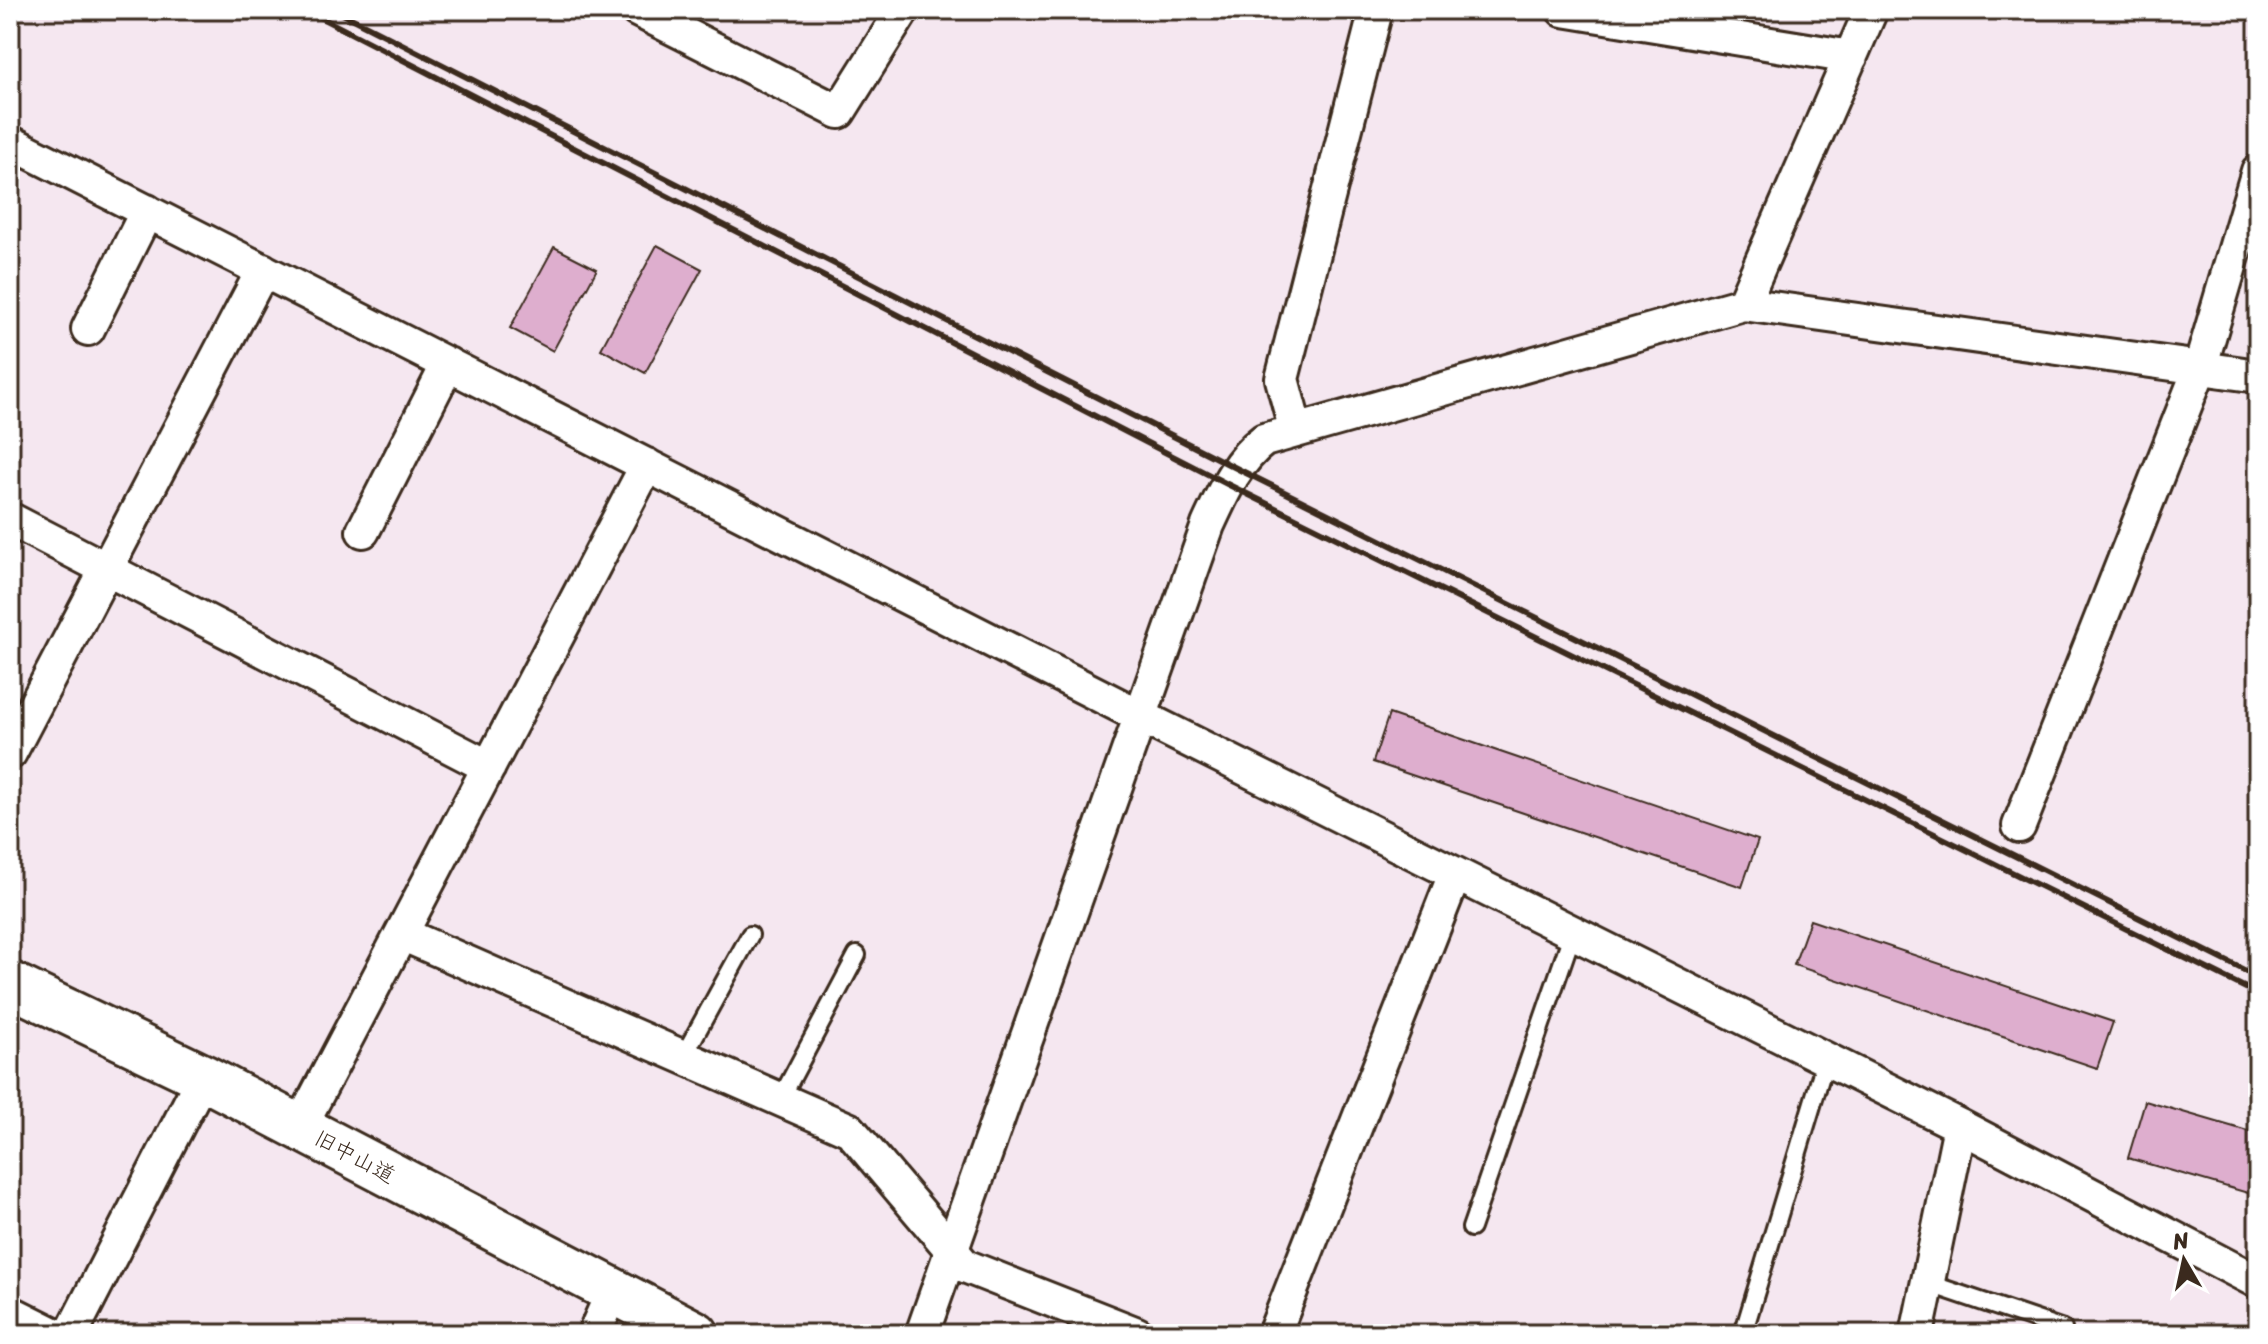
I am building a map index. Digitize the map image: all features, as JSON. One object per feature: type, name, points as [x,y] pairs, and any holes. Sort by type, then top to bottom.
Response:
[{"type":"main road","name":"旧中山道","points":[[10,984],[203,1077],[696,1334]]},
{"type":"street","points":[[637,10],[839,112],[903,10]]},
{"type":"street","points":[[1296,431],[1282,379],[1376,10]]},
{"type":"street","points":[[1563,10],[1851,57]]},
{"type":"street","points":[[1743,304],[1871,10]]},
{"type":"street","points":[[10,142],[1142,717],[1960,1126],[2258,1282]]},
{"type":"street","points":[[2019,826],[2200,368],[2258,171]]},
{"type":"street","points":[[88,329],[147,211]]},
{"type":"street","points":[[10,753],[263,270]]},
{"type":"street","points":[[922,1334],[1208,525],[1227,484],[1264,440],[1743,304],[2258,376]]},
{"type":"street","points":[[363,531],[448,364]]},
{"type":"street","points":[[300,1127],[647,465]]},
{"type":"street","points":[[10,519],[489,767]]},
{"type":"street","points":[[1274,1334],[1455,874]]},
{"type":"street","points":[[402,934],[850,1130],[965,1266],[1137,1334]]},
{"type":"street","points":[[71,1334],[203,1077]]},
{"type":"street","points":[[1917,1334],[1960,1126]]},
{"type":"street","points":[[594,1334],[613,1291]]},
{"type":"street","points":[[10,1312],[54,1334]]},
{"type":"lane","points":[[1471,1228],[1573,932]]},
{"type":"lane","points":[[683,1057],[750,935]]},
{"type":"lane","points":[[780,1100],[857,955]]},
{"type":"lane","points":[[1743,1334],[1826,1059]]},
{"type":"lane","points":[[1927,1283],[2063,1329],[2062,1334]]},
{"type":"building","points":[[657,245],[702,269],[645,373],[601,349]]},
{"type":"building","points":[[554,247],[597,269],[553,351],[510,328]]},
{"type":"building","points":[[1389,714],[1758,840],[1742,887],[1373,762]]},
{"type":"building","points":[[1810,920],[2113,1022],[2097,1068],[1794,965]]},
{"type":"building","points":[[2145,1101],[2258,1134],[2258,1196],[2128,1158]]},
{"type":"railway","points":[[306,10],[1227,484],[2258,994]]},
{"type":"railway","points":[[335,10],[1238,469],[2258,977]]}]
